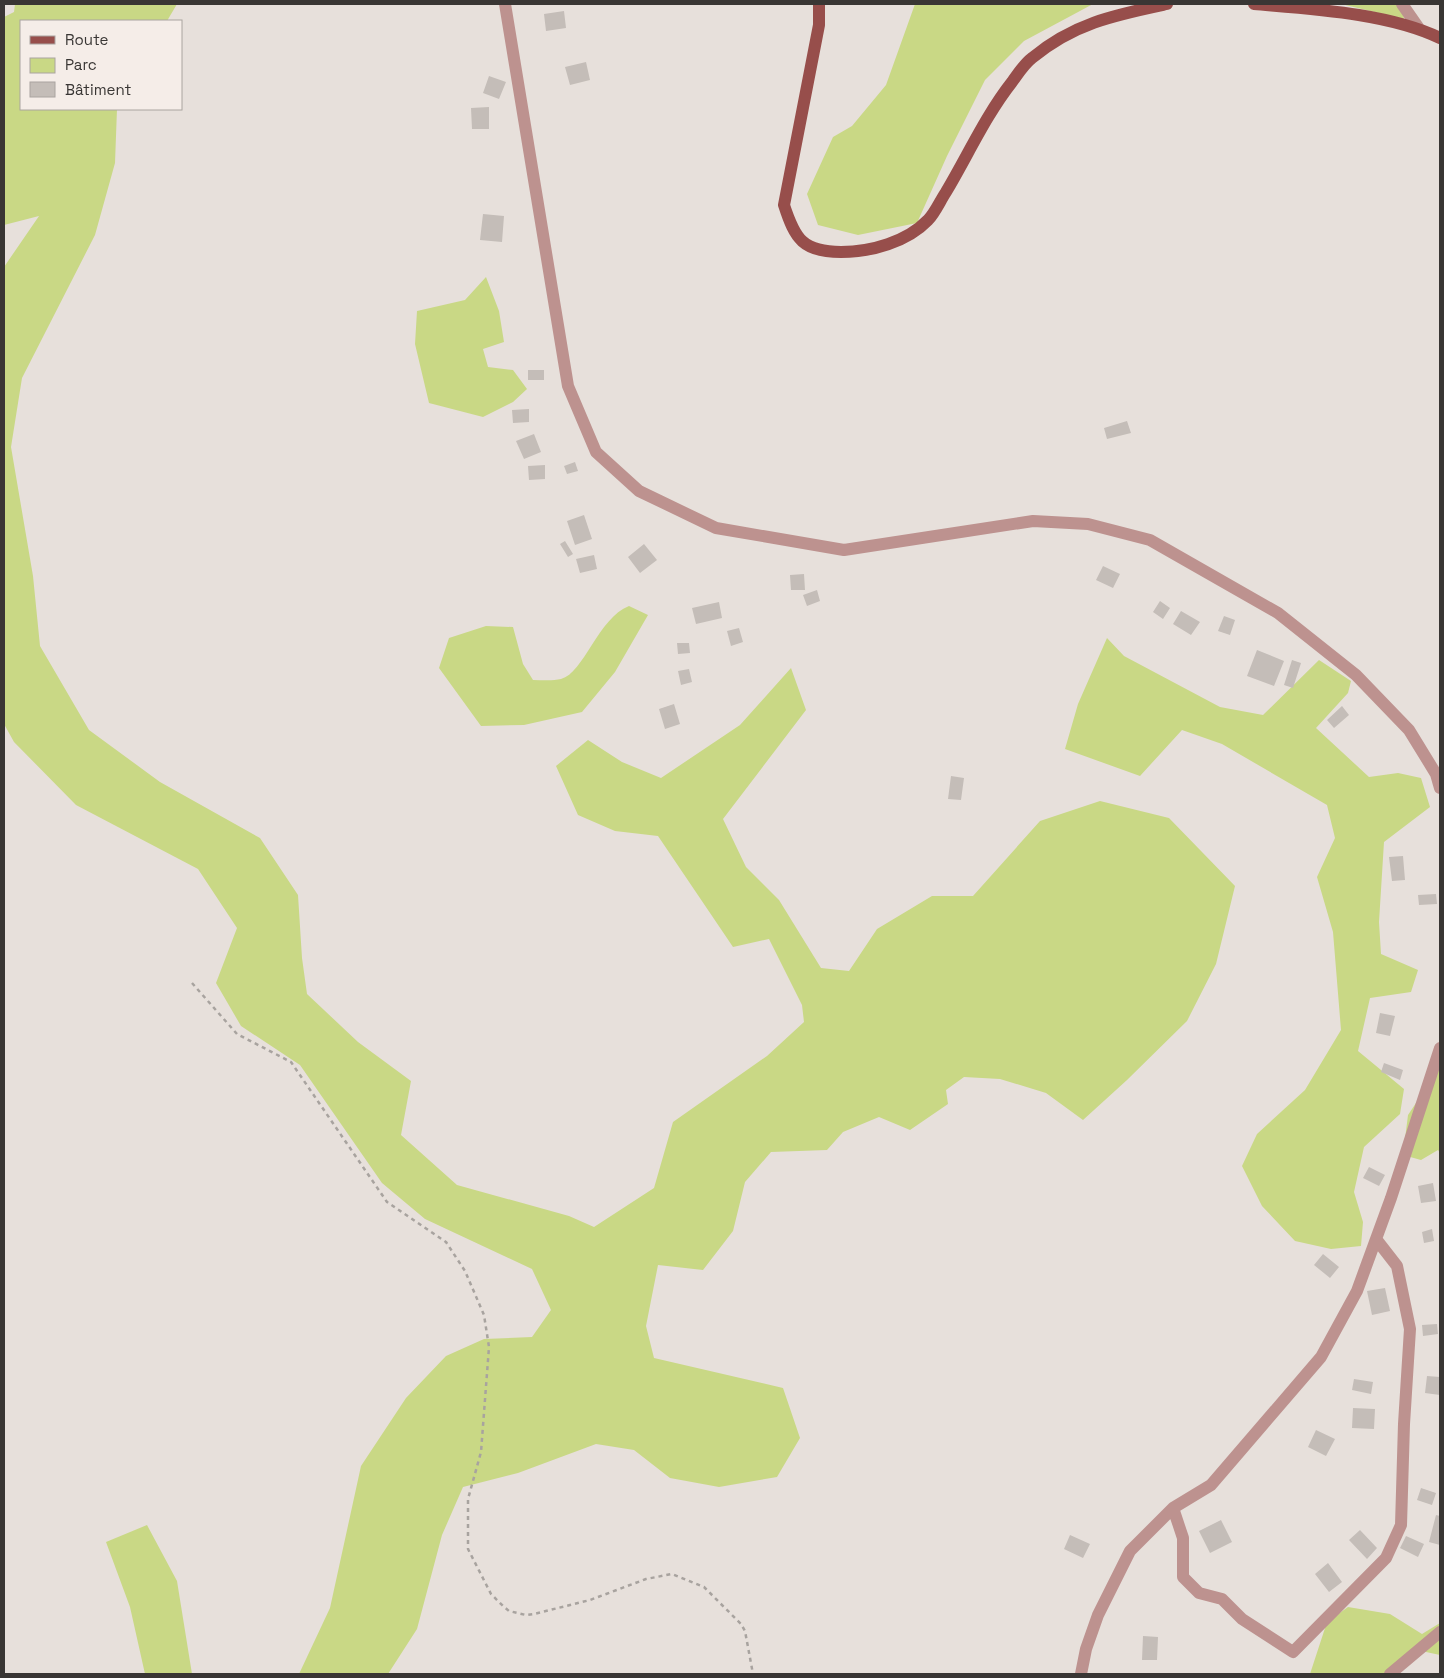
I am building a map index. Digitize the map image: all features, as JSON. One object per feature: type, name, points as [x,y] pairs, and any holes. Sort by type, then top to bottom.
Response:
[{"type":"main road","points":[[819,4],[819,25],[784,205],[793,232],[807,246],[831,252],[848,252],[880,246],[908,236],[928,220],[967,157],[1000,98],[1030,59],[1072,30],[1113,15],[1166,4]]},
{"type":"main road","points":[[1254,4],[1302,8],[1418,27],[1440,38]]},
{"type":"street","points":[[505,4],[568,386],[596,452],[640,491],[716,528],[844,550],[1033,520],[1088,524],[1150,540],[1278,613],[1356,674],[1409,730],[1436,774],[1440,788]]},
{"type":"street","points":[[1402,4],[1418,27]]},
{"type":"street","points":[[1080,1674],[1098,1614],[1130,1551],[1173,1508],[1211,1484],[1320,1357],[1357,1291],[1440,1048]]},
{"type":"street","points":[[1173,1508],[1183,1538],[1183,1577],[1200,1592],[1222,1599],[1242,1619],[1293,1652],[1386,1558],[1401,1526],[1404,1424],[1410,1329],[1397,1266],[1376,1239]]},
{"type":"street","points":[[1390,1674],[1440,1632]]},
{"type":"path","points":[[192,983],[236,1034],[292,1062],[387,1202],[446,1242],[464,1271],[484,1315],[489,1347],[481,1452],[468,1499],[466,1540],[468,1549],[491,1594],[509,1611],[526,1615],[590,1600],[646,1578],[672,1574],[704,1587],[741,1624],[745,1631],[753,1674]]},
{"type":"green space","points":[[15,4],[177,4],[168,20],[20,20],[20,110],[117,110],[115,163],[95,235],[22,378],[11,447],[33,576],[40,646],[89,730],[160,782],[260,838],[298,895],[302,958],[307,994],[358,1042],[411,1081],[401,1135],[457,1185],[569,1216],[594,1227],[654,1188],[673,1122],[767,1056],[804,1022],[802,1005],[769,939],[733,947],[658,836],[615,831],[578,815],[556,766],[588,740],[622,762],[661,778],[740,725],[791,668],[806,710],[723,819],[746,867],[779,900],[821,968],[849,971],[877,929],[932,896],[973,896],[1040,821],[1100,801],[1169,818],[1235,886],[1216,964],[1187,1021],[1083,1120],[1046,1093],[1000,1079],[964,1077],[946,1090],[948,1104],[910,1130],[879,1117],[843,1132],[827,1150],[771,1152],[745,1182],[733,1231],[703,1270],[658,1265],[646,1326],[654,1358],[783,1388],[800,1438],[777,1477],[719,1487],[670,1478],[634,1450],[596,1444],[518,1473],[463,1487],[442,1535],[417,1629],[388,1674],[299,1674],[330,1608],[361,1466],[406,1398],[446,1356],[484,1339],[532,1337],[551,1310],[532,1269],[425,1219],[382,1183],[300,1065],[241,1026],[216,983],[237,928],[198,869],[76,805],[14,742],[4,724],[4,267],[39,216],[4,225],[4,17],[14,12]]},
{"type":"green space","points":[[915,4],[1093,4],[1024,41],[985,80],[947,156],[917,223],[858,235],[818,225],[807,194],[833,137],[852,126],[886,85]]},
{"type":"green space","points":[[1341,4],[1402,4],[1404,19]]},
{"type":"green space","points":[[486,277],[499,311],[504,342],[483,349],[488,367],[513,370],[527,389],[513,402],[483,417],[429,403],[415,344],[417,311],[465,300]]},
{"type":"green space","points":[[629,606],[648,615],[615,672],[582,712],[524,725],[481,726],[439,668],[449,638],[486,626],[513,627],[523,664],[533,680],[561,679],[569,675],[577,667],[600,633],[618,612]]},
{"type":"green space","points":[[1107,638],[1124,656],[1220,707],[1263,715],[1319,660],[1351,681],[1348,693],[1316,728],[1369,777],[1398,773],[1421,778],[1430,807],[1384,842],[1379,922],[1381,954],[1418,970],[1411,992],[1370,998],[1358,1051],[1404,1089],[1400,1114],[1364,1147],[1354,1192],[1363,1222],[1361,1246],[1331,1249],[1295,1241],[1262,1206],[1242,1166],[1257,1134],[1305,1090],[1341,1030],[1333,932],[1317,877],[1335,838],[1327,805],[1222,744],[1182,730],[1140,776],[1065,749],[1078,704]]},
{"type":"green space","points":[[1440,1067],[1440,1153],[1438,1150],[1421,1160],[1403,1155],[1408,1115]]},
{"type":"green space","points":[[147,1525],[177,1581],[192,1674],[145,1674],[130,1607],[106,1542]]},
{"type":"green space","points":[[1348,1607],[1390,1614],[1422,1634],[1440,1623],[1440,1655],[1412,1649],[1392,1674],[1310,1674],[1327,1622]]},
{"type":"building","points":[[564,11],[566,28],[546,31],[544,14]]},
{"type":"building","points":[[586,62],[590,80],[570,85],[565,67]]},
{"type":"building","points":[[489,76],[506,82],[499,99],[483,93]]},
{"type":"building","points":[[489,107],[489,129],[472,129],[471,108]]},
{"type":"building","points":[[483,214],[504,216],[502,242],[480,240]]},
{"type":"building","points":[[528,370],[544,370],[544,380],[528,380]]},
{"type":"building","points":[[529,409],[529,422],[513,423],[512,410]]},
{"type":"building","points":[[1127,421],[1131,433],[1107,439],[1104,428]]},
{"type":"building","points":[[534,434],[541,452],[524,459],[516,441]]},
{"type":"building","points":[[575,462],[578,471],[567,474],[564,466]]},
{"type":"building","points":[[545,465],[545,479],[529,480],[528,466]]},
{"type":"building","points":[[584,515],[592,539],[575,545],[567,521]]},
{"type":"building","points":[[565,541],[573,554],[568,557],[560,544]]},
{"type":"building","points":[[644,544],[657,560],[640,573],[628,557]]},
{"type":"building","points":[[594,555],[597,569],[580,573],[576,559]]},
{"type":"building","points":[[1103,566],[1120,574],[1113,588],[1096,580]]},
{"type":"building","points":[[804,574],[805,590],[791,590],[790,575]]},
{"type":"building","points":[[817,590],[820,601],[807,606],[803,595]]},
{"type":"building","points":[[1160,601],[1170,608],[1163,619],[1153,612]]},
{"type":"building","points":[[719,602],[722,618],[696,624],[692,608]]},
{"type":"building","points":[[1181,611],[1200,622],[1191,635],[1173,624]]},
{"type":"building","points":[[1224,616],[1235,620],[1230,635],[1218,631]]},
{"type":"building","points":[[739,628],[743,642],[731,646],[727,631]]},
{"type":"building","points":[[677,643],[689,643],[690,653],[678,654]]},
{"type":"building","points":[[1257,650],[1284,661],[1274,686],[1247,676]]},
{"type":"building","points":[[1292,660],[1301,663],[1293,688],[1284,685]]},
{"type":"building","points":[[689,669],[692,682],[681,685],[678,671]]},
{"type":"building","points":[[674,704],[680,724],[665,729],[659,709]]},
{"type":"building","points":[[1342,706],[1349,715],[1334,728],[1327,720]]},
{"type":"building","points":[[951,776],[964,778],[961,800],[948,799]]},
{"type":"building","points":[[1403,856],[1405,880],[1392,881],[1389,857]]},
{"type":"building","points":[[1436,894],[1437,904],[1419,905],[1418,895]]},
{"type":"building","points":[[1380,1013],[1395,1016],[1390,1036],[1376,1033]]},
{"type":"building","points":[[1384,1063],[1403,1070],[1400,1080],[1381,1072]]},
{"type":"building","points":[[1369,1167],[1385,1175],[1379,1186],[1363,1178]]},
{"type":"building","points":[[1433,1183],[1436,1201],[1421,1203],[1418,1186]]},
{"type":"building","points":[[1432,1229],[1434,1241],[1424,1243],[1422,1232]]},
{"type":"building","points":[[1323,1254],[1339,1267],[1330,1278],[1314,1265]]},
{"type":"building","points":[[1385,1288],[1390,1311],[1372,1315],[1367,1291]]},
{"type":"building","points":[[1437,1324],[1438,1334],[1423,1336],[1422,1325]]},
{"type":"building","points":[[1427,1376],[1440,1377],[1440,1395],[1425,1393]]},
{"type":"building","points":[[1354,1379],[1373,1382],[1371,1394],[1352,1390]]},
{"type":"building","points":[[1353,1408],[1375,1409],[1374,1429],[1352,1428]]},
{"type":"building","points":[[1316,1430],[1335,1439],[1326,1456],[1308,1447]]},
{"type":"building","points":[[1421,1488],[1436,1493],[1432,1505],[1417,1500]]},
{"type":"building","points":[[1436,1515],[1440,1516],[1440,1545],[1429,1542]]},
{"type":"building","points":[[1221,1520],[1232,1542],[1210,1553],[1199,1531]]},
{"type":"building","points":[[1360,1530],[1377,1548],[1367,1559],[1349,1540]]},
{"type":"building","points":[[1070,1535],[1090,1544],[1083,1558],[1064,1549]]},
{"type":"building","points":[[1406,1536],[1424,1544],[1418,1557],[1400,1548]]},
{"type":"building","points":[[1328,1563],[1342,1582],[1329,1592],[1315,1574]]},
{"type":"building","points":[[1143,1636],[1158,1637],[1157,1660],[1142,1660]]}]
